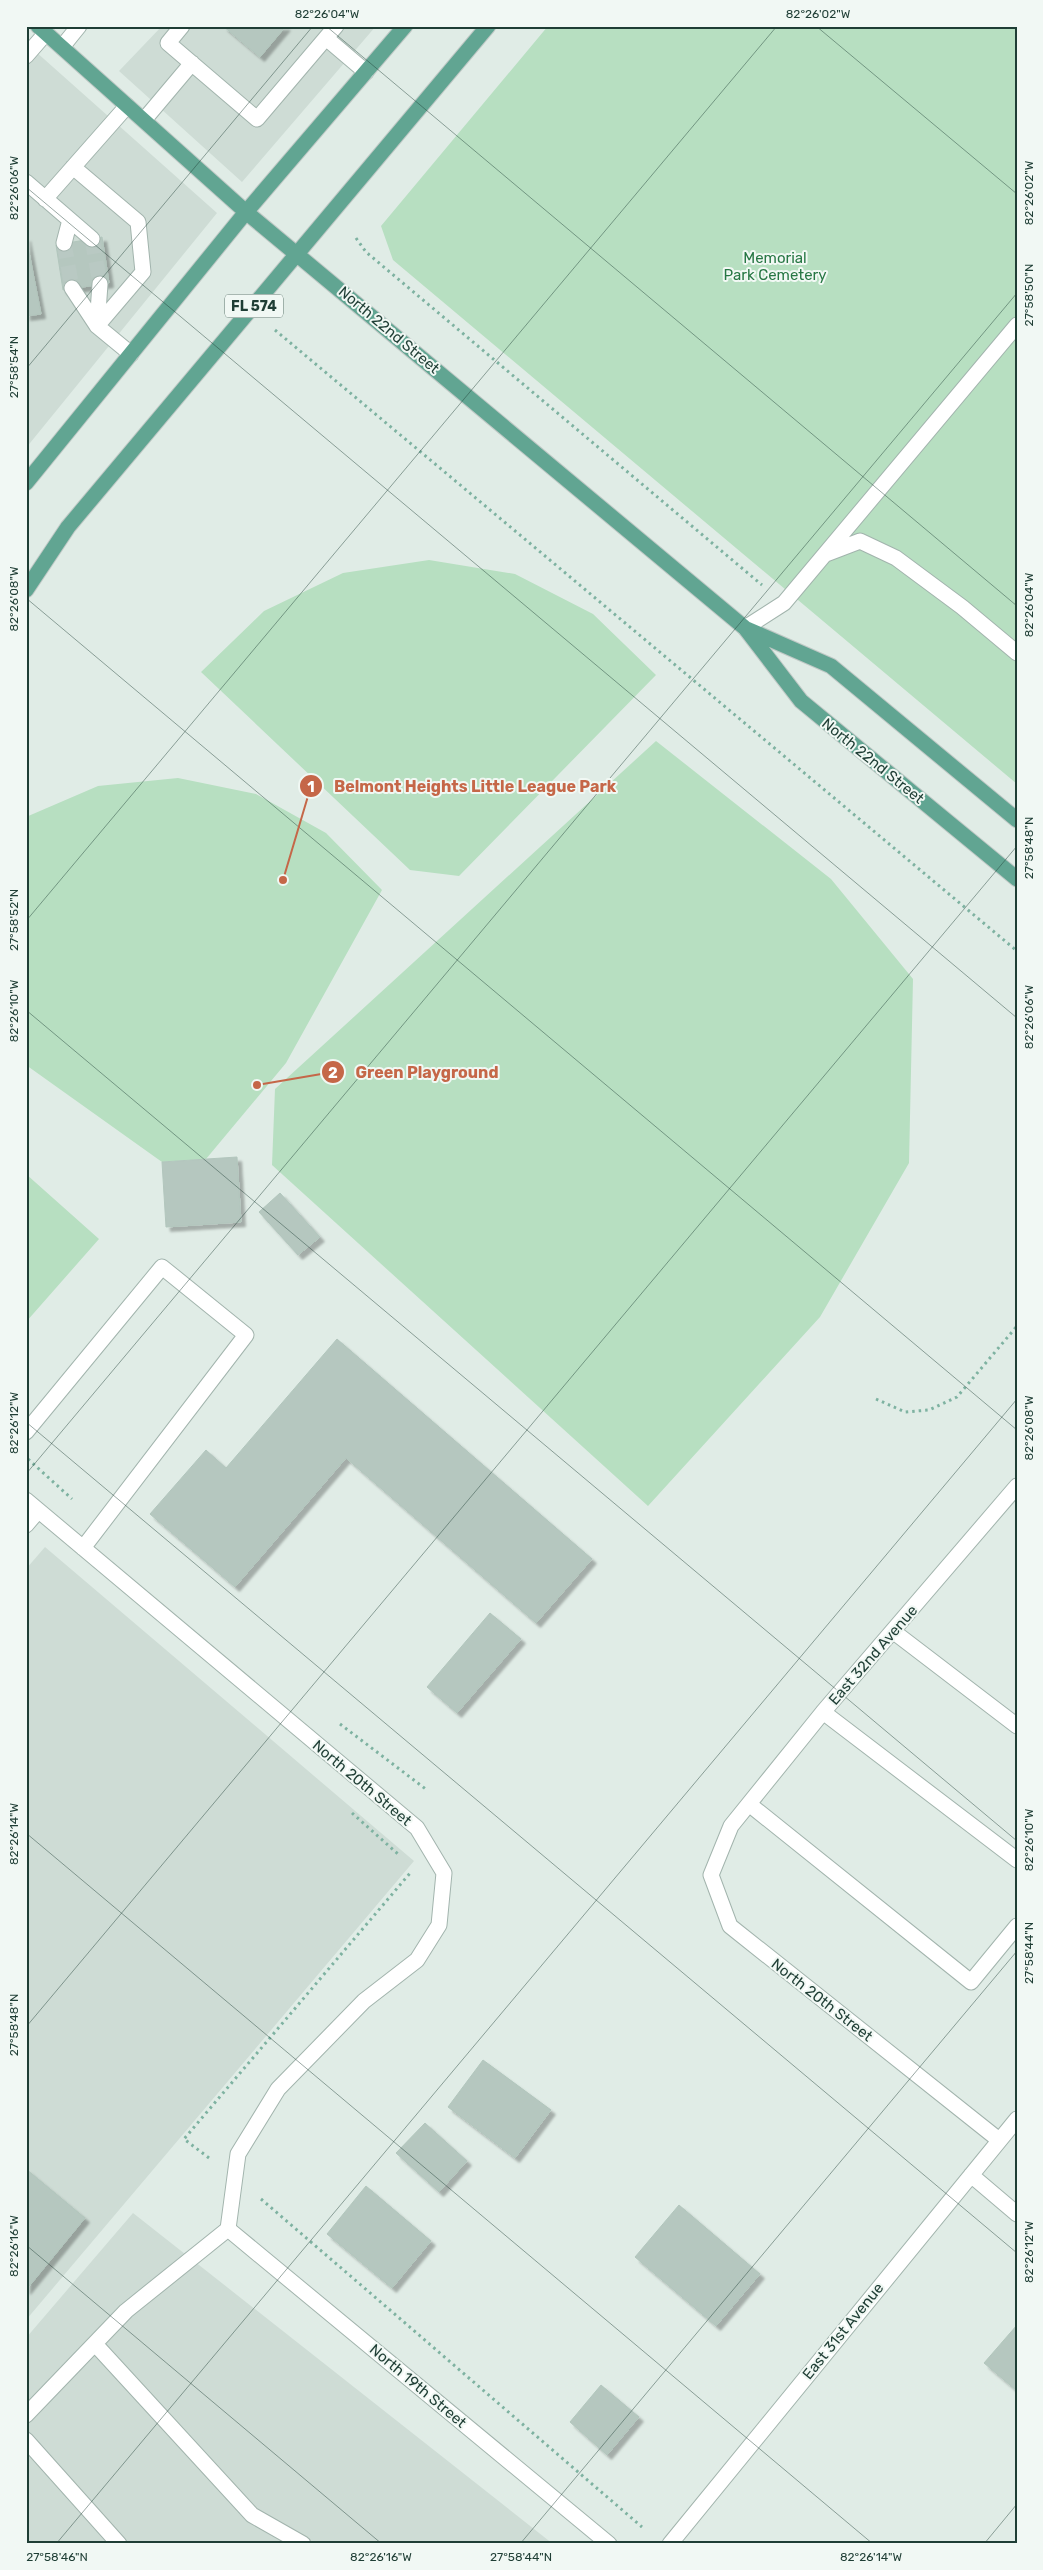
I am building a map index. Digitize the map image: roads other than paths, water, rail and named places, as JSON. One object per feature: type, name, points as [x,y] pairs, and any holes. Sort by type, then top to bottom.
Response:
[{"type":"main road","points":[[26,483],[246,212],[405,26]]},
{"type":"main road","name":"FL 574","points":[[26,590],[68,527],[488,26]]},
{"type":"main road","name":"North 22nd Street","points":[[42,30],[246,212],[745,628],[801,701],[1017,879]]},
{"type":"main road","name":"North 22nd Street","points":[[745,628],[831,666],[1017,820]]},
{"type":"street","points":[[62,47],[79,26]]},
{"type":"street","points":[[182,26],[168,43],[257,119],[331,32],[366,72]]},
{"type":"street","points":[[26,56],[42,30]]},
{"type":"street","points":[[144,120],[192,63]]},
{"type":"street","points":[[46,199],[127,106]]},
{"type":"street","points":[[73,167],[138,222],[142,272],[97,326]]},
{"type":"street","points":[[26,182],[92,238]]},
{"type":"street","points":[[64,243],[70,220]]},
{"type":"street","points":[[97,326],[100,284]]},
{"type":"street","points":[[72,288],[97,326],[131,354]]},
{"type":"street","points":[[745,628],[784,603],[1017,325]]},
{"type":"street","points":[[825,554],[860,541],[896,558],[962,607],[1017,653]]},
{"type":"street","points":[[26,1432],[162,1267],[246,1336],[83,1548]]},
{"type":"street","name":"East 32nd Avenue","points":[[731,1826],[823,1712],[894,1632],[1017,1486]]},
{"type":"street","name":"North 20th Street","points":[[26,1500],[417,1828],[444,1873],[439,1925],[417,1960],[364,2002],[278,2089],[238,2154],[228,2229]]},
{"type":"street","points":[[26,1525],[38,1511]]},
{"type":"street","points":[[894,1632],[1017,1726]]},
{"type":"street","points":[[823,1712],[1017,1860]]},
{"type":"street","points":[[749,1804],[971,1982],[1017,1926]]},
{"type":"street","name":"North 20th Street","points":[[731,1826],[711,1875],[730,1926],[999,2140]]},
{"type":"street","name":"East 31st Avenue","points":[[670,2544],[1017,2119]]},
{"type":"street","points":[[971,2175],[1017,2214]]},
{"type":"street","points":[[26,2415],[126,2310],[228,2229]]},
{"type":"street","name":"North 19th Street","points":[[228,2229],[609,2544]]},
{"type":"street","points":[[94,2344],[252,2515],[304,2544]]},
{"type":"street","points":[[26,2440],[119,2544]]},
{"type":"tunnel","points":[[92,239],[100,284]]},
{"type":"tunnel","points":[[64,243],[72,288]]},
{"type":"place","name":"Belmont Heights Little League Park","points":[[283,880]]},
{"type":"place","name":"Green Playground","points":[[257,1085]]},
{"type":"park label","name":"Memorial Park Cemetery","points":[[775,266]]}]
